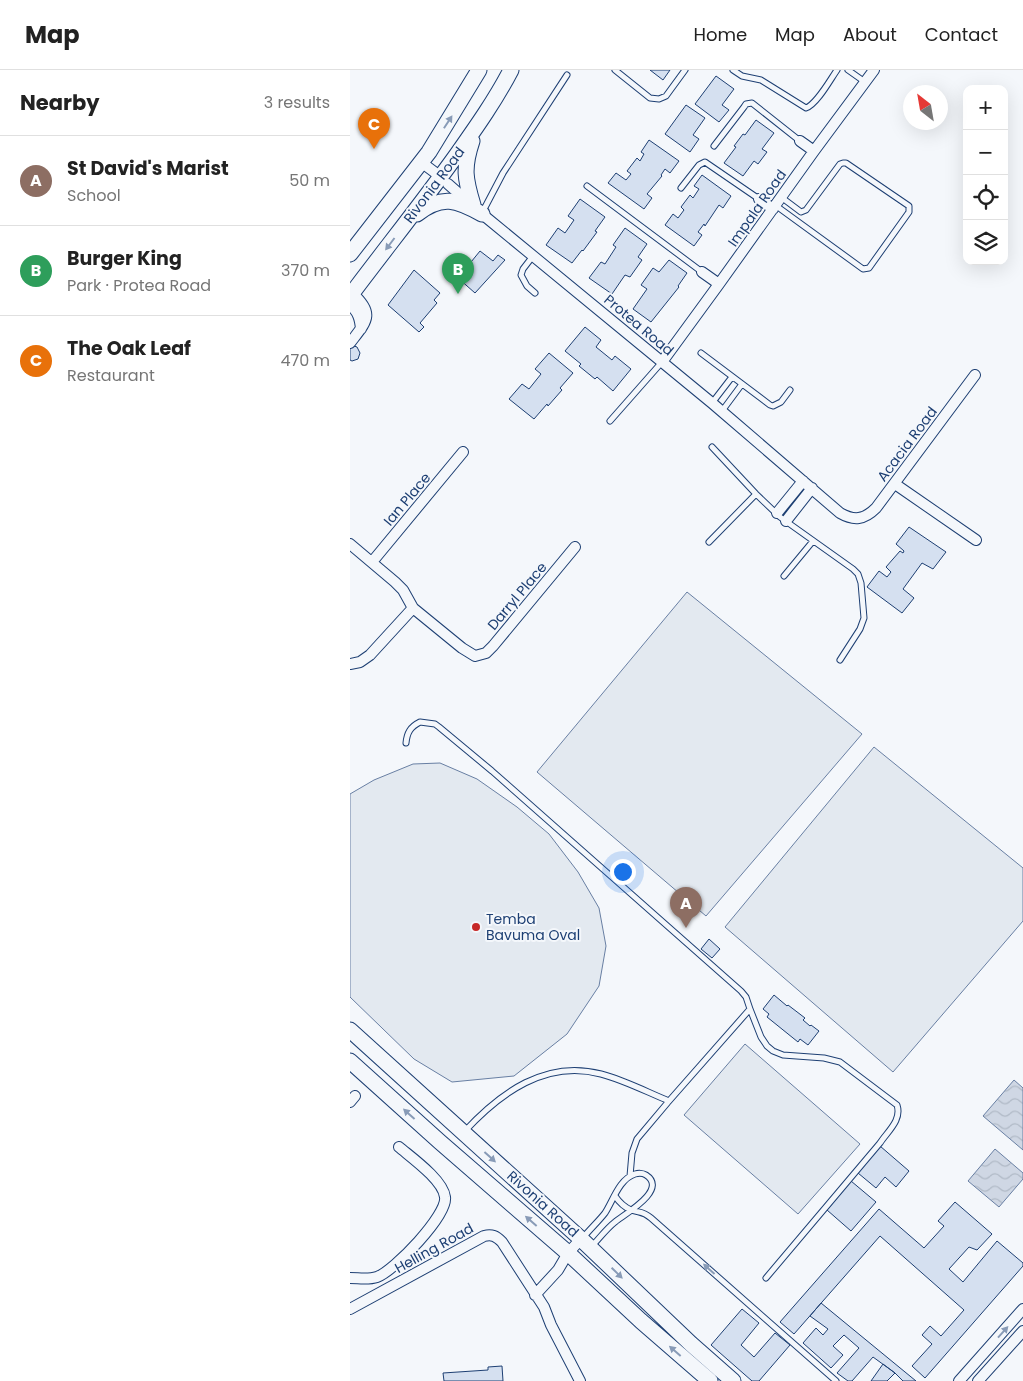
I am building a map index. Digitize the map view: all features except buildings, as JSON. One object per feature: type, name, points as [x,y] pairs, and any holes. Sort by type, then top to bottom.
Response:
[{"type":"main road","name":"Rivonia Road","points":[[350,254],[421,162],[479,70]]},
{"type":"main road","name":"Rivonia Road","points":[[351,298],[404,225],[445,180],[504,85],[511,70]]},
{"type":"main road","points":[[477,209],[465,174],[466,162],[478,126]]},
{"type":"main road","points":[[404,225],[420,212],[439,201],[454,201],[477,209]]},
{"type":"main road","name":"Rivonia Road","points":[[350,1030],[586,1243],[691,1344],[733,1381]]},
{"type":"main road","name":"Rivonia Road","points":[[350,1061],[710,1381]]},
{"type":"street","name":"Impala Road","points":[[662,362],[874,70]]},
{"type":"street","points":[[800,141],[814,151]]},
{"type":"street","name":"Protea Road","points":[[421,162],[712,403],[840,513],[846,517],[854,518]]},
{"type":"street","points":[[759,200],[776,204]]},
{"type":"street","points":[[702,272],[719,284]]},
{"type":"street","points":[[350,343],[366,322],[366,308],[361,301],[351,298]]},
{"type":"street","name":"Acacia Road","points":[[854,518],[862,518],[869,515],[876,508],[976,375]]},
{"type":"street","name":"Ian Place","points":[[372,562],[463,452]]},
{"type":"street","points":[[777,513],[803,481]]},
{"type":"street","points":[[895,484],[976,540]]},
{"type":"street","points":[[786,521],[812,488]]},
{"type":"street","points":[[350,544],[395,582],[403,590],[414,608],[370,655],[360,662],[350,664]]},
{"type":"street","name":"Darryl Place","points":[[414,608],[462,648],[475,656],[479,655],[493,646],[575,547]]},
{"type":"street","points":[[350,1278],[376,1277],[387,1272],[418,1243],[444,1207],[445,1197],[440,1186],[426,1170],[399,1147]]},
{"type":"street","name":"Helling Road","points":[[350,1309],[484,1236],[491,1234],[502,1242],[535,1295]]},
{"type":"street","points":[[580,1381],[544,1307],[535,1295],[586,1243]]},
{"type":"street","points":[[959,1381],[1023,1309]]},
{"type":"street","points":[[978,1381],[1023,1331]]},
{"type":"street","points":[[980,1357],[992,1366]]},
{"type":"lane","points":[[615,70],[650,98],[659,99],[666,96],[685,70]]},
{"type":"lane","points":[[733,70],[742,76],[761,80],[806,108],[812,106],[817,100],[837,70]]},
{"type":"lane","points":[[848,70],[865,82]]},
{"type":"lane","points":[[477,209],[504,173],[567,75]]},
{"type":"lane","points":[[714,146],[746,104],[752,103],[800,141]]},
{"type":"lane","points":[[680,188],[699,165],[705,162],[759,200]]},
{"type":"lane","points":[[846,163],[909,206],[910,209],[869,268],[864,269],[776,204],[804,212],[840,164],[846,163]]},
{"type":"lane","points":[[587,186],[702,272]]},
{"type":"lane","points":[[533,255],[520,274],[527,286],[535,293]]},
{"type":"lane","points":[[701,353],[770,405],[773,406],[781,402],[790,390]]},
{"type":"lane","points":[[610,421],[662,362]]},
{"type":"lane","points":[[712,403],[732,377]]},
{"type":"lane","points":[[721,411],[742,384]]},
{"type":"lane","points":[[712,447],[756,494],[786,521],[858,574],[861,583],[864,618],[860,629],[840,660]]},
{"type":"lane","points":[[709,542],[756,494]]},
{"type":"lane","points":[[784,576],[813,541]]},
{"type":"lane","points":[[406,743],[410,729],[420,722],[435,724],[492,771],[741,991],[746,998],[761,1037],[773,1051],[783,1055],[840,1062],[897,1105],[900,1112],[897,1119],[880,1143],[766,1278]]},
{"type":"lane","points":[[630,1176],[632,1152],[637,1139],[750,1010]]},
{"type":"lane","points":[[464,1132],[480,1115],[510,1091],[534,1079],[566,1071],[601,1074],[669,1101]]},
{"type":"lane","points":[[641,1173],[646,1175],[652,1186],[648,1196],[641,1204],[586,1243],[624,1181],[630,1176],[641,1173]]},
{"type":"lane","points":[[615,1196],[623,1205],[651,1218],[836,1381]]},
{"type":"shaded area","points":[[687,592],[862,734],[706,916],[537,772]]},
{"type":"shaded area","points":[[874,747],[1023,868],[1023,921],[893,1072],[725,927]]},
{"type":"shaded area","name":"Temba Bavuma Oval","points":[[440,763],[477,779],[517,807],[549,834],[578,872],[599,908],[606,946],[599,986],[567,1034],[514,1076],[452,1082],[414,1059],[350,997],[350,794],[374,780],[413,764]]},
{"type":"shaded area","points":[[745,1044],[860,1144],[798,1214],[684,1115]]},
{"type":"water","points":[[1014,1080],[1023,1088],[1023,1150],[983,1116]]},
{"type":"water","points":[[995,1149],[1023,1173],[1023,1179],[999,1207],[968,1181]]},
{"type":"place","name":"The Oak Leaf","points":[[374,149]]},
{"type":"place","name":"Burger King","points":[[458,294]]},
{"type":"place","name":"Temba Bavuma Oval","points":[[476,927]]},
{"type":"place","name":"St David's Marist","points":[[686,928]]}]
